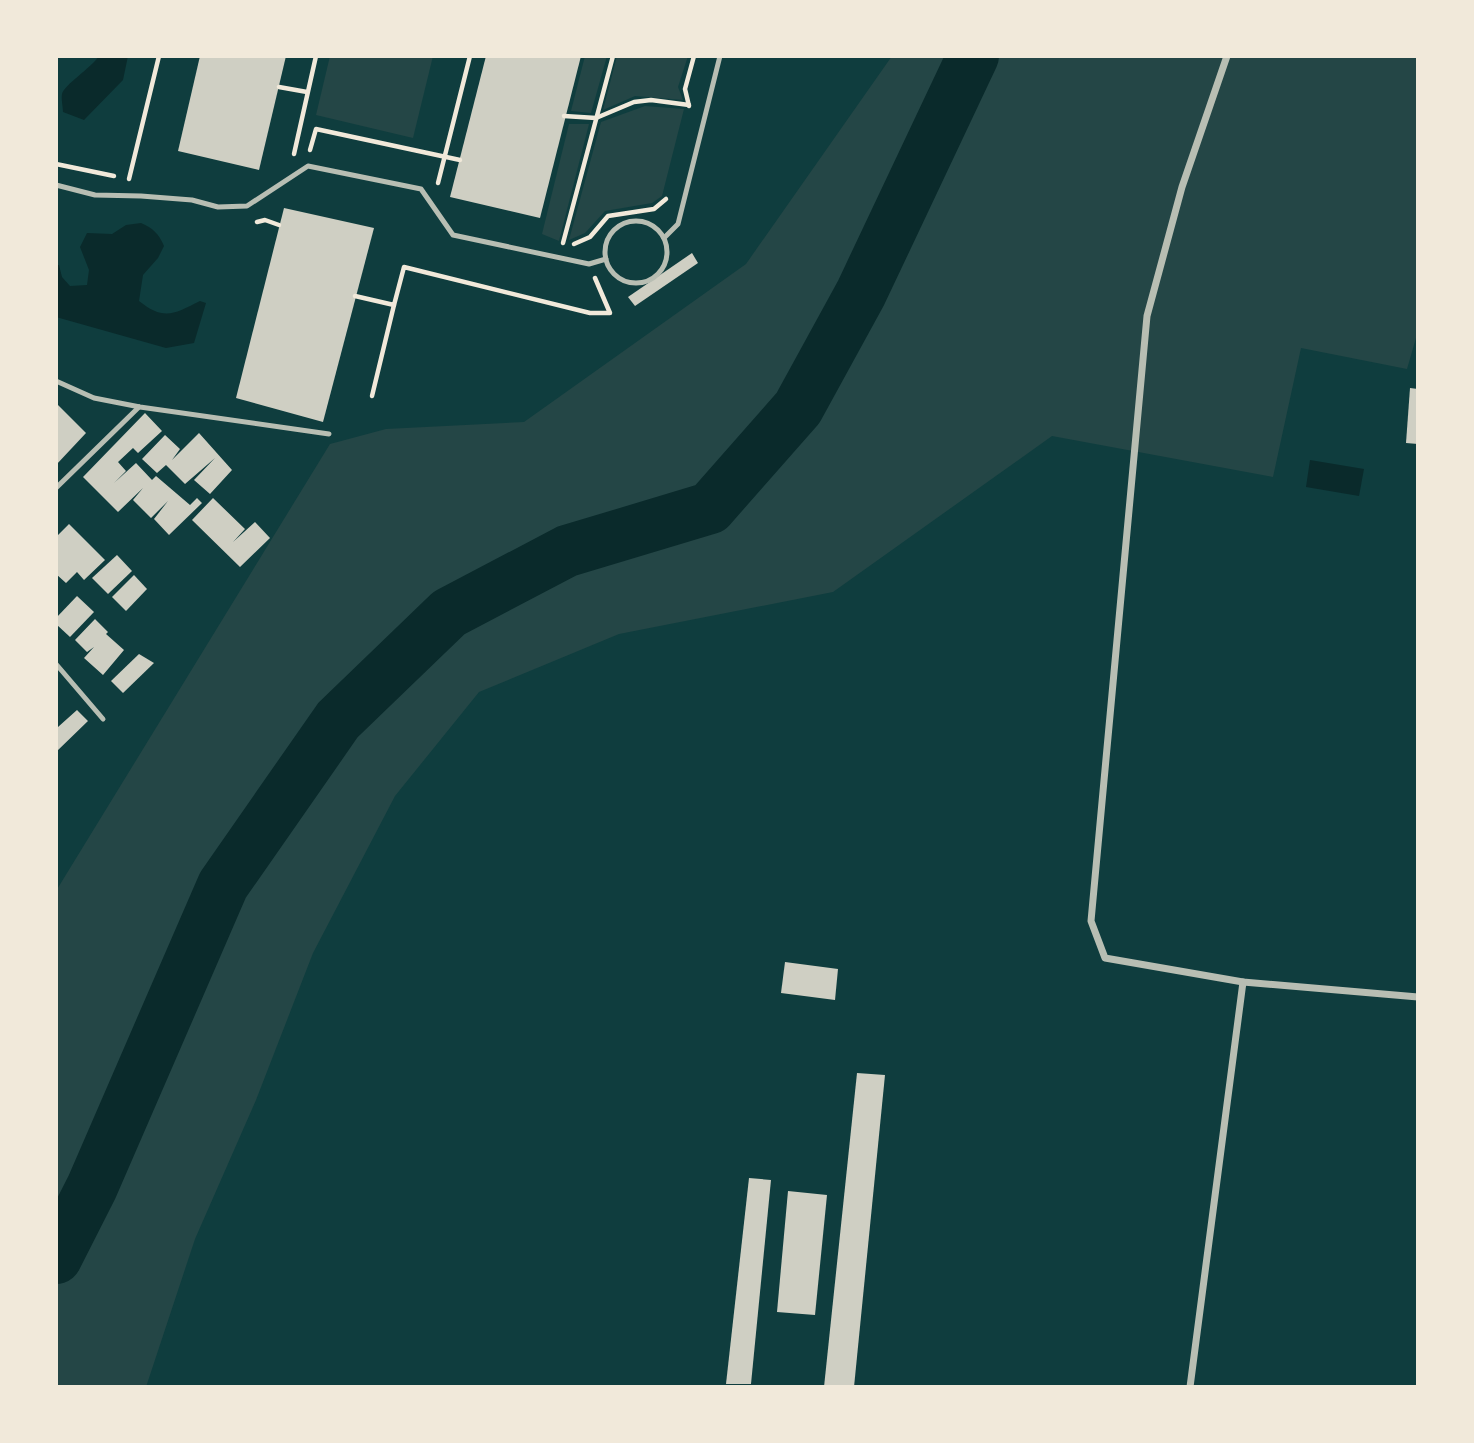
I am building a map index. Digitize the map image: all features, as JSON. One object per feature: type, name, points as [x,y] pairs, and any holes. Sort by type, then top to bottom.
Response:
[{"type":"street","points":[[1227,56],[1182,187],[1147,316],[1091,920],[1105,958],[1243,982],[1418,997]]},
{"type":"street","points":[[1190,1387],[1243,982]]},
{"type":"lane","points":[[664,238],[678,223],[720,56]]},
{"type":"lane","points":[[56,185],[95,195],[192,200],[218,207],[247,206],[308,166],[421,189],[453,235],[589,264],[606,259]]},
{"type":"lane","points":[[629,221],[645,221],[659,230],[664,238],[667,244],[666,260],[658,274],[644,282],[628,282],[614,273],[606,259],[607,243],[615,229],[629,221]]},
{"type":"lane","points":[[56,381],[94,398],[140,407],[329,434]]},
{"type":"lane","points":[[56,488],[140,407]]},
{"type":"lane","points":[[56,664],[103,719]]},
{"type":"path","points":[[128,179],[159,56]]},
{"type":"path","points":[[293,158],[316,56]]},
{"type":"path","points":[[436,191],[470,56]]},
{"type":"path","points":[[613,56],[561,250],[590,237],[608,216],[654,209],[667,198]]},
{"type":"path","points":[[686,118],[689,105],[685,89],[694,56]]},
{"type":"path","points":[[279,87],[307,92]]},
{"type":"path","points":[[564,116],[596,118],[634,102],[651,100],[689,105]]},
{"type":"path","points":[[445,157],[460,160]]},
{"type":"path","points":[[56,164],[100,174]]},
{"type":"path","points":[[372,396],[404,267],[590,313],[610,313],[578,242]]},
{"type":"path","points":[[355,296],[394,304]]},
{"type":"shaded area","points":[[99,56],[128,56],[123,80],[84,120],[63,112],[64,90]]},
{"type":"shaded area","points":[[330,56],[433,56],[413,138],[316,115]]},
{"type":"shaded area","points":[[585,56],[607,56],[591,113],[571,111]]},
{"type":"shaded area","points":[[617,56],[688,56],[678,87],[683,100],[635,96],[603,110]]},
{"type":"shaded area","points":[[892,56],[1418,56],[1418,331],[1407,369],[1301,348],[1273,477],[1052,436],[833,592],[619,634],[479,692],[395,796],[313,953],[256,1100],[195,1239],[146,1387],[56,1387],[56,891],[330,444],[386,429],[524,422],[746,264]]},
{"type":"shaded area","points":[[645,106],[684,109],[662,196],[652,203],[605,211],[585,233],[569,240],[601,122]]},
{"type":"shaded area","points":[[569,124],[589,124],[559,241],[542,234]]},
{"type":"shaded area","points":[[141,223],[155,232],[164,246],[158,258],[143,275],[139,301],[162,313],[176,312],[200,301],[206,303],[194,343],[166,348],[56,317],[56,265],[59,265],[62,277],[70,286],[87,285],[89,270],[80,247],[87,233],[112,234],[126,225]]},
{"type":"shaded area","points":[[1310,460],[1364,469],[1359,496],[1306,487]]},
{"type":"building","points":[[200,56],[286,56],[259,170],[178,151]]},
{"type":"building","points":[[486,56],[581,56],[540,218],[450,197]]},
{"type":"building","points":[[284,208],[374,228],[323,422],[236,398]]},
{"type":"building","points":[[692,253],[698,263],[635,306],[628,297]]},
{"type":"building","points":[[1410,388],[1418,389],[1418,444],[1406,443]]},
{"type":"building","points":[[56,403],[86,433],[56,465]]},
{"type":"building","points":[[145,413],[162,431],[138,453],[133,448],[118,462],[126,471],[114,483],[136,463],[152,480],[156,476],[190,505],[197,498],[202,503],[169,535],[154,519],[168,501],[151,518],[133,500],[143,488],[118,512],[83,477]]},
{"type":"building","points":[[199,433],[232,470],[210,494],[194,480],[215,458],[185,484],[166,465],[157,473],[142,459],[165,435],[180,449],[172,460]]},
{"type":"building","points":[[213,498],[245,529],[233,542],[255,522],[270,538],[240,567],[192,520]]},
{"type":"building","points":[[69,524],[105,560],[84,580],[77,572],[66,583],[56,574],[56,537]]},
{"type":"building","points":[[117,555],[132,571],[108,594],[92,578]]},
{"type":"building","points":[[134,575],[147,589],[126,611],[112,597]]},
{"type":"building","points":[[77,596],[94,612],[70,637],[56,624],[56,618]]},
{"type":"building","points":[[95,619],[108,632],[106,634],[124,650],[103,675],[84,658],[94,647],[87,652],[75,640]]},
{"type":"building","points":[[139,654],[154,663],[123,693],[111,681]]},
{"type":"building","points":[[77,710],[88,721],[56,752],[56,725],[58,727]]},
{"type":"building","points":[[785,962],[838,969],[835,1000],[781,993]]},
{"type":"building","points":[[857,1073],[885,1075],[854,1387],[824,1387]]},
{"type":"building","points":[[749,1178],[771,1180],[751,1384],[726,1384]]},
{"type":"building","points":[[788,1191],[827,1195],[815,1315],[777,1312]]},
{"type":"waterway","points":[[56,1258],[92,1187],[223,885],[338,720],[449,613],[567,551],[710,508],[798,408],[861,293],[973,56]]}]
